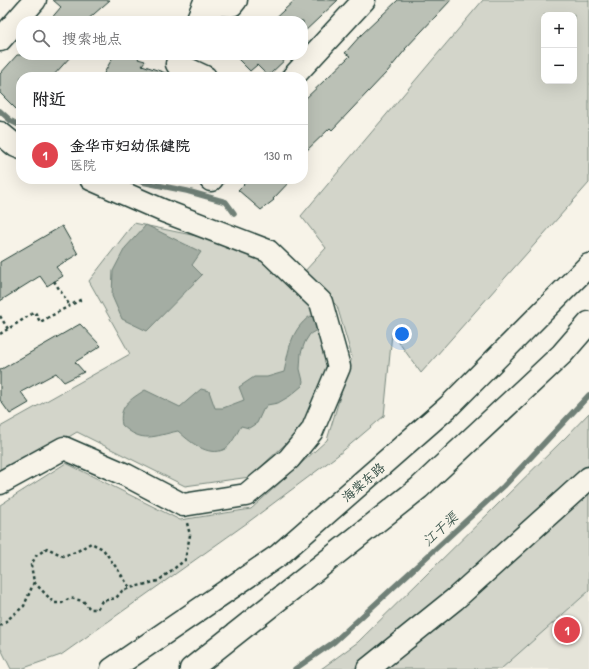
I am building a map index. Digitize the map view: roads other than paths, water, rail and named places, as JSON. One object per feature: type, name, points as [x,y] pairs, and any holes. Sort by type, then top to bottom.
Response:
[{"type":"main road","points":[[21,16],[35,0]]},
{"type":"main road","points":[[201,8],[232,5],[236,0]]},
{"type":"main road","points":[[299,72],[364,0]]},
{"type":"main road","points":[[0,40],[16,22]]},
{"type":"main road","points":[[177,65],[193,72]]},
{"type":"main road","points":[[0,133],[16,146]]},
{"type":"main road","points":[[0,483],[64,448],[126,475],[184,505],[246,495],[289,459],[312,431],[339,367],[321,302],[268,251],[164,211],[122,185]]},
{"type":"main road","name":"海棠东路","points":[[112,669],[279,555],[450,406],[589,265]]},
{"type":"main road","points":[[191,669],[419,488],[562,354],[589,323]]},
{"type":"main road","points":[[368,669],[455,599],[589,478]]},
{"type":"waterway","points":[[0,111],[16,124]]},
{"type":"waterway","points":[[152,184],[187,191],[226,202],[234,213]]},
{"type":"waterway","name":"江干渠","points":[[295,669],[334,642],[504,486],[589,395]]},
{"type":"place","name":"金华市妇幼保健院","points":[[567,630]]}]
